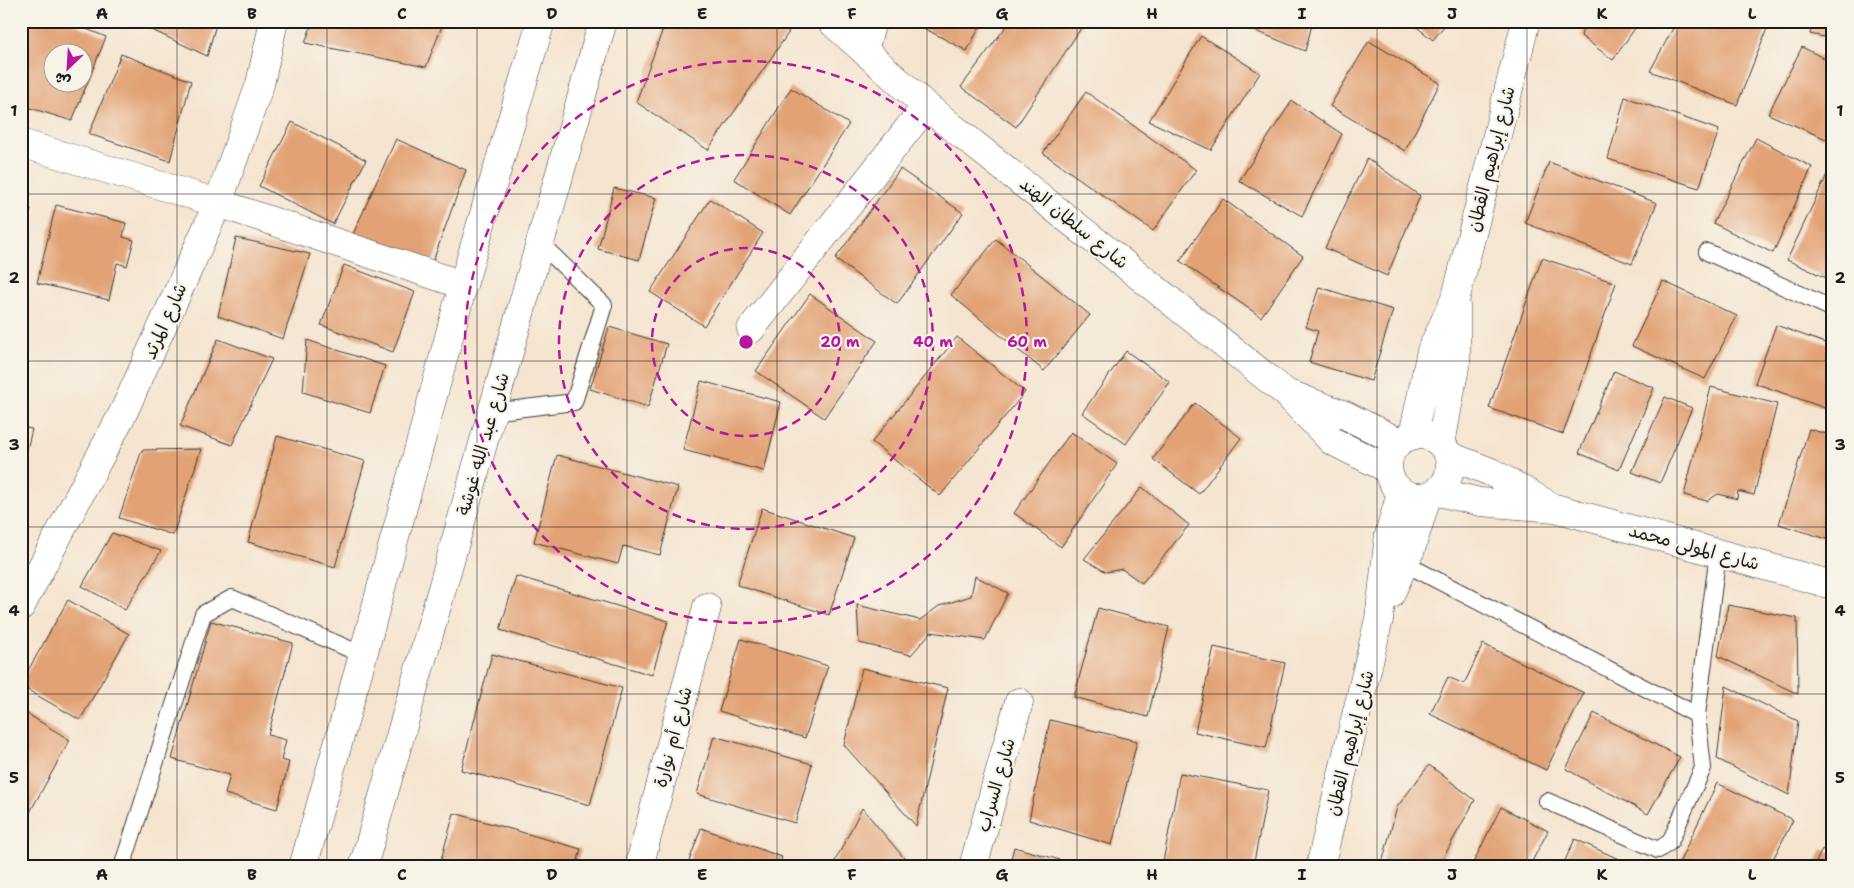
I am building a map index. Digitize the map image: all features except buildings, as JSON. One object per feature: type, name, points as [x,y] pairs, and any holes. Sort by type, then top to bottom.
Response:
[{"type":"street","name":"شارع المرثد","points":[[21,606],[124,411],[218,202],[260,84],[274,21]]},
{"type":"street","points":[[303,867],[363,655],[463,285],[541,21]]},
{"type":"street","name":"شارع عبد الله غوشة","points":[[364,864],[604,21]]},
{"type":"street","name":"شارع سلطان الهند","points":[[831,21],[926,106],[1286,393],[1332,441],[1388,469]]},
{"type":"street","points":[[864,51],[872,21]]},
{"type":"street","name":"شارع إبراهيم القطان","points":[[1406,438],[1431,351],[1456,297],[1526,21]]},
{"type":"street","points":[[751,329],[926,106]]},
{"type":"street","points":[[21,143],[218,202],[463,285]]},
{"type":"street","name":"شارع إبراهيم القطان","points":[[1445,450],[1456,361],[1456,297]]},
{"type":"street","name":"شارع سلطان الهند","points":[[1286,393],[1406,438]]},
{"type":"street","points":[[1428,436],[1445,450],[1451,470],[1447,482],[1422,494],[1392,483],[1388,469],[1390,454],[1406,438],[1428,436]]},
{"type":"street","name":"شارع المولى محمد","points":[[1445,450],[1492,472],[1555,508]]},
{"type":"street","name":"شارع إبراهيم القطان","points":[[1379,619],[1411,549],[1422,494]]},
{"type":"street","name":"شارع إبراهيم القطان","points":[[1320,867],[1379,619],[1389,535],[1422,494]]},
{"type":"street","name":"شارع المولى محمد","points":[[1422,494],[1480,502],[1555,508],[1833,585]]},
{"type":"street","name":"شارع أم نوارة","points":[[639,867],[707,607]]},
{"type":"street","name":"شارع السراب","points":[[973,867],[1019,702]]},
{"type":"lane","points":[[492,412],[574,402],[604,305],[540,243]]},
{"type":"lane","points":[[1707,252],[1833,309]]},
{"type":"lane","points":[[1547,801],[1658,850],[1670,842],[1704,768],[1697,715],[1718,553]]},
{"type":"lane","points":[[1404,562],[1697,715]]},
{"type":"lane","points":[[122,867],[203,614],[232,598],[363,655]]}]
